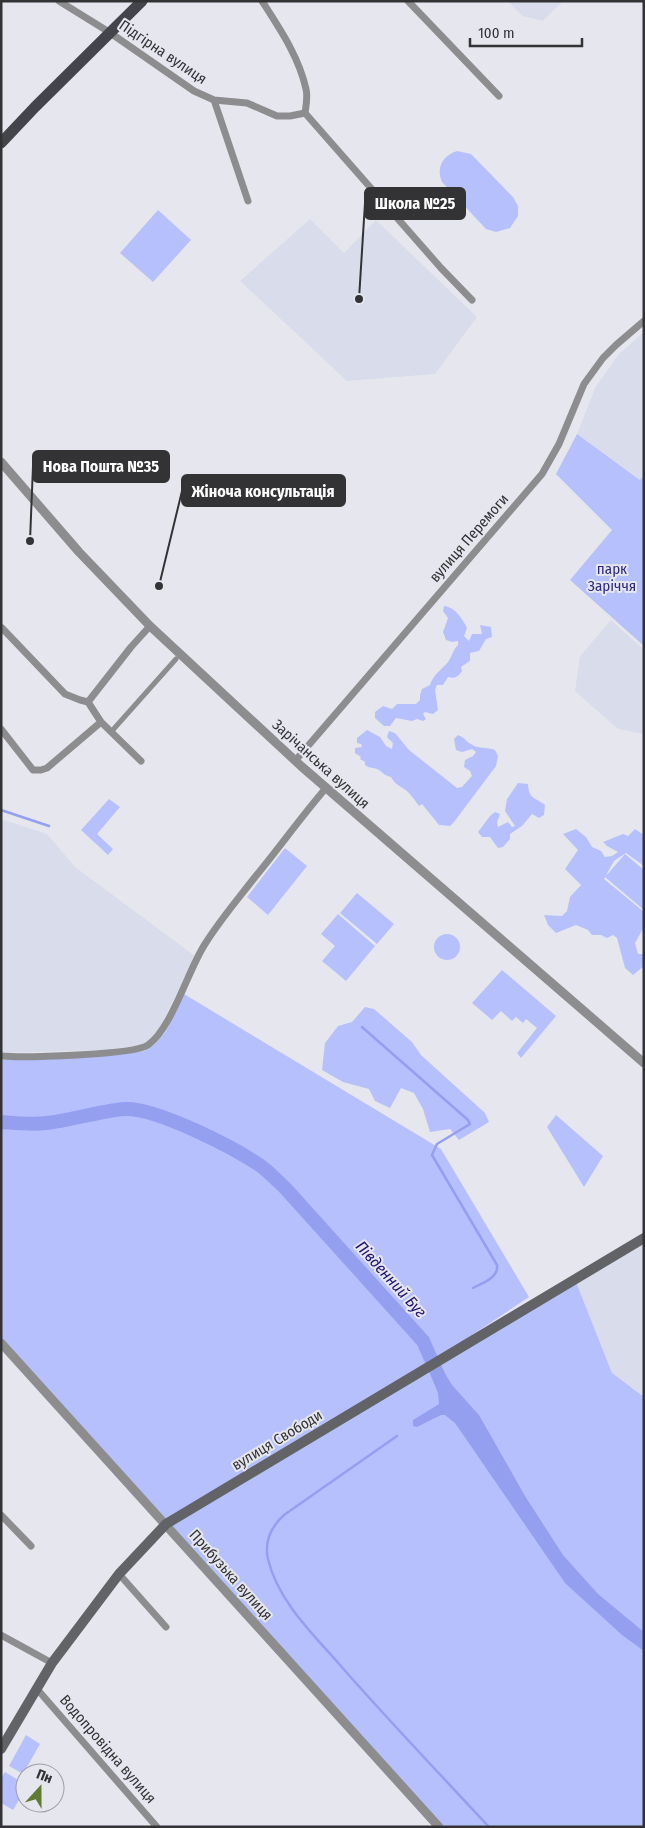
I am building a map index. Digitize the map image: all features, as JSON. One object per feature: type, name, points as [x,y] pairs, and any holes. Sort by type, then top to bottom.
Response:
[{"type":"main road","points":[[1,143],[142,1]]},
{"type":"main road","name":"вулиця Свободи","points":[[1,1749],[52,1663],[119,1574],[166,1524],[644,1238]]},
{"type":"street","name":"Підгірна вулиця","points":[[59,1],[110,32],[194,91],[214,100],[247,103],[277,116],[305,113]]},
{"type":"street","points":[[262,1],[285,37],[298,65],[307,91],[305,113],[441,268],[472,300]]},
{"type":"street","points":[[408,1],[499,96]]},
{"type":"street","points":[[214,100],[248,201]]},
{"type":"street","name":"вулиця Перемоги","points":[[294,761],[542,474],[559,444],[584,384],[603,358],[644,322]]},
{"type":"street","name":"Зарічанська вулиця","points":[[1,462],[79,552],[150,626],[294,761],[644,1064]]},
{"type":"street","points":[[88,702],[150,626]]},
{"type":"street","points":[[2,628],[65,694],[88,702],[101,722],[141,761]]},
{"type":"street","points":[[111,732],[176,659]]},
{"type":"street","points":[[1,729],[33,770],[47,768],[101,722]]},
{"type":"street","points":[[1,1056],[103,1053],[134,1050],[148,1045],[157,1036],[169,1018],[205,943],[326,788]]},
{"type":"street","name":"Прибузька вулиця","points":[[1,1343],[439,1827]]},
{"type":"street","points":[[1,1515],[31,1546]]},
{"type":"street","points":[[119,1574],[166,1627]]},
{"type":"street","points":[[1,1635],[52,1663]]},
{"type":"street","name":"Водопровідна вулиця","points":[[37,1688],[157,1827]]},
{"type":"shaded area","points":[[508,1],[563,1],[543,21],[522,16]]},
{"type":"shaded area","points":[[310,219],[344,253],[376,220],[477,317],[435,374],[347,381],[240,281]]},
{"type":"shaded area","points":[[644,332],[644,476],[641,480],[577,434],[595,388],[619,354]]},
{"type":"shaded area","points":[[611,620],[644,650],[644,734],[618,729],[575,691],[580,656]]},
{"type":"shaded area","points":[[1,819],[47,834],[75,867],[195,956],[160,1027],[142,1045],[103,1050],[1,1053]]},
{"type":"shaded area","points":[[644,1242],[644,1397],[612,1373],[576,1282]]},
{"type":"shaded area","points":[[443,1375],[479,1415],[525,1496],[563,1555],[598,1594],[644,1632],[644,1651],[622,1635],[565,1583],[455,1423],[445,1415],[441,1415],[417,1427],[413,1426],[413,1420],[439,1404],[438,1393],[433,1381]]},
{"type":"green space","points":[[457,151],[471,154],[513,197],[518,206],[518,216],[510,228],[496,232],[486,229],[442,182],[440,167],[447,156]]},
{"type":"green space","points":[[158,210],[191,240],[153,282],[120,253]]},
{"type":"green space","name":"парк Заріччя","points":[[577,434],[640,480],[644,476],[644,646],[570,580],[612,530],[556,474]]},
{"type":"green space","points":[[444,606],[452,608],[460,617],[467,628],[464,636],[469,641],[472,634],[482,634],[480,625],[491,627],[492,637],[486,639],[479,651],[470,653],[470,661],[461,667],[462,671],[458,676],[454,678],[448,677],[443,685],[437,685],[435,690],[438,710],[433,714],[425,712],[423,714],[426,719],[423,721],[396,718],[390,726],[384,726],[375,718],[375,712],[383,706],[392,709],[397,704],[416,704],[420,700],[422,689],[430,685],[435,675],[448,662],[458,645],[458,641],[446,640],[443,632],[448,618],[443,611]]},
{"type":"green space","points":[[367,730],[380,737],[386,746],[392,749],[393,743],[387,737],[389,731],[395,733],[409,750],[457,788],[462,787],[472,776],[470,771],[464,767],[465,760],[476,752],[472,749],[462,752],[456,750],[454,739],[458,735],[473,746],[495,750],[498,756],[496,766],[454,822],[450,826],[439,825],[422,804],[419,806],[410,794],[391,777],[365,765],[365,762],[360,759],[361,757],[355,753],[355,748],[362,747],[361,744],[357,743],[357,738]]},
{"type":"green space","points":[[518,783],[528,784],[531,796],[545,805],[544,815],[539,818],[532,814],[522,826],[510,834],[510,839],[503,847],[498,848],[490,837],[482,837],[478,832],[495,812],[500,814],[497,822],[498,827],[508,822],[512,827],[515,826],[505,811],[507,799]]},
{"type":"green space","points":[[109,799],[120,807],[97,834],[113,849],[108,855],[81,830]]},
{"type":"green space","points":[[576,829],[586,837],[592,847],[601,851],[605,857],[612,856],[618,852],[603,842],[623,834],[628,836],[635,829],[644,835],[644,866],[626,853],[614,861],[604,879],[644,912],[644,927],[635,943],[638,954],[644,954],[644,966],[633,975],[625,968],[617,938],[613,935],[607,938],[601,935],[592,935],[588,930],[576,925],[556,933],[548,925],[544,915],[562,916],[567,911],[570,897],[581,885],[565,869],[578,850],[563,834]]},
{"type":"green space","points":[[285,848],[307,866],[268,915],[247,897]]},
{"type":"green space","points":[[625,854],[644,870],[644,910],[605,877]]},
{"type":"green space","points":[[357,893],[394,924],[377,944],[340,913]]},
{"type":"green space","points":[[338,914],[375,946],[346,981],[322,961],[335,946],[321,934]]},
{"type":"green space","points":[[447,934],[456,938],[460,947],[456,956],[447,960],[438,956],[434,947],[438,938]]},
{"type":"green space","points":[[502,970],[556,1016],[521,1058],[517,1053],[537,1028],[526,1019],[523,1023],[516,1017],[512,1021],[501,1011],[492,1020],[472,1003]]},
{"type":"green space","points":[[184,994],[441,1149],[529,1297],[466,1339],[167,1520],[1,1339],[1,1060],[104,1056],[144,1051],[155,1044],[166,1031]]},
{"type":"green space","points":[[365,1007],[374,1009],[412,1042],[421,1055],[485,1113],[489,1122],[459,1140],[450,1129],[430,1132],[423,1109],[414,1093],[401,1088],[390,1108],[375,1101],[369,1089],[343,1082],[322,1070],[325,1043],[338,1026],[352,1022]]},
{"type":"green space","points":[[556,1115],[603,1156],[584,1187],[547,1127]]},
{"type":"green space","points":[[576,1282],[612,1373],[644,1397],[644,1827],[444,1827],[171,1525]]},
{"type":"green space","points":[[26,1735],[40,1744],[29,1763],[15,1763],[15,1769],[9,1766]]},
{"type":"green space","points":[[5,1772],[15,1778],[15,1807],[13,1810],[1,1803],[1,1778]]},
{"type":"waterway","points":[[1,810],[49,826]]},
{"type":"waterway","points":[[362,1027],[468,1120],[470,1124],[437,1144],[432,1155],[497,1265],[497,1270],[493,1277],[473,1288]]},
{"type":"waterway","name":"Південний Буг","points":[[1,1122],[41,1124],[115,1110],[139,1110],[194,1130],[248,1158],[264,1169],[286,1189],[423,1341],[448,1392]]},
{"type":"waterway","points":[[397,1436],[284,1515],[270,1534],[267,1546],[268,1559],[280,1589],[297,1616],[376,1706],[489,1827]]},
{"type":"place","name":"Школа №25","points":[[359,299]]},
{"type":"place","name":"Нова Пошта №35","points":[[30,541]]},
{"type":"place","name":"Жіноча консультація","points":[[159,586]]}]
